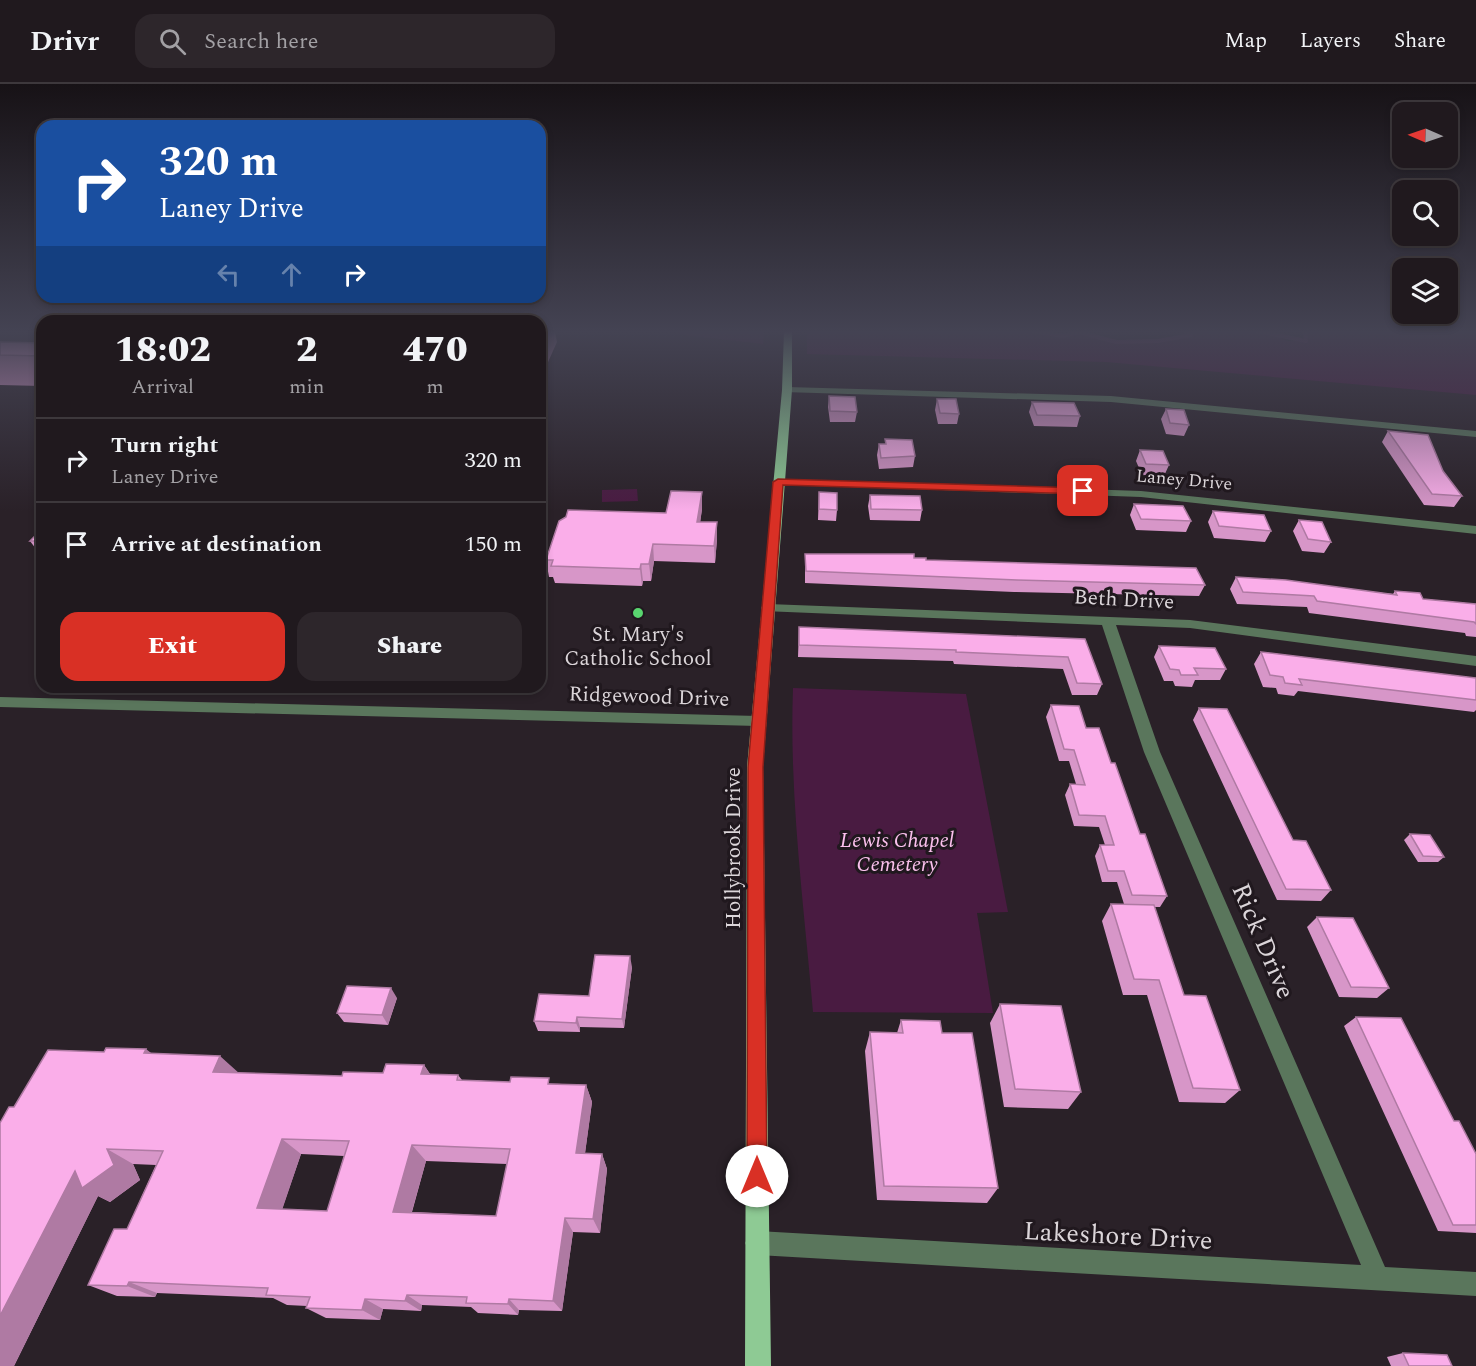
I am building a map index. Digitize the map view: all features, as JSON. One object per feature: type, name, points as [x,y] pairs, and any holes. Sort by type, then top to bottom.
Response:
[{"type":"main road","name":"Hollybrook Drive","points":[[758,1366],[755,767],[787,391]]},
{"type":"street","points":[[817,391],[1112,399],[1476,434]]},
{"type":"street","name":"Laney Drive","points":[[778,482],[1141,494],[1476,530]]},
{"type":"street","name":"Beth Drive","points":[[768,608],[1107,620],[1232,629],[1476,661]]},
{"type":"street","name":"Rick Drive","points":[[1107,620],[1152,752],[1379,1280]]},
{"type":"street","name":"Ridgewood Drive","points":[[0,702],[758,721]]},
{"type":"street","name":"Lakeshore Drive","points":[[757,1243],[1476,1284]]},
{"type":"green space","points":[[1429,391],[1476,391],[1476,395]]},
{"type":"green space","points":[[637,489],[638,501],[602,502],[602,490]]},
{"type":"green space","name":"Lewis Chapel Cemetery","points":[[793,688],[966,694],[1008,912],[977,913],[993,1013],[813,1012],[795,810]]},
{"type":"building","points":[[829,396],[855,397],[857,412],[830,411]]},
{"type":"building","points":[[937,399],[956,399],[959,414],[940,413]]},
{"type":"building","points":[[1032,402],[1074,403],[1080,416],[1037,415]]},
{"type":"building","points":[[1166,409],[1184,410],[1189,425],[1170,423]]},
{"type":"building","points":[[1388,431],[1428,435],[1443,471],[1462,496],[1432,494]]},
{"type":"building","points":[[885,439],[912,440],[915,456],[881,458],[879,444],[886,444]]},
{"type":"building","points":[[1140,450],[1163,451],[1169,465],[1146,464]]},
{"type":"building","points":[[671,491],[702,492],[697,522],[717,522],[714,546],[653,544],[649,564],[641,564],[640,569],[551,566],[553,560],[546,560],[559,521],[566,517],[568,510],[666,513]]},
{"type":"building","points":[[819,492],[837,493],[837,510],[819,509]]},
{"type":"building","points":[[870,495],[920,496],[922,510],[871,509]]},
{"type":"building","points":[[1134,504],[1183,506],[1191,521],[1141,519]]},
{"type":"building","points":[[1213,511],[1264,515],[1271,531],[1219,526]]},
{"type":"building","points":[[1299,520],[1322,522],[1331,542],[1308,539]]},
{"type":"building","points":[[805,554],[914,554],[914,558],[926,558],[926,560],[1196,568],[1205,585],[806,571]]},
{"type":"building","points":[[1236,577],[1286,580],[1397,595],[1395,591],[1420,593],[1423,599],[1476,604],[1476,624],[1317,601],[1314,596],[1243,592]]},
{"type":"building","points":[[799,627],[1085,639],[1102,684],[1077,683],[1068,657],[956,652],[956,650],[799,645]]},
{"type":"building","points":[[1159,646],[1215,648],[1226,669],[1194,668],[1198,675],[1181,675],[1179,670],[1170,669]]},
{"type":"building","points":[[1261,652],[1476,678],[1476,700],[1299,679],[1302,685],[1285,683],[1283,677],[1270,675]]},
{"type":"building","points":[[1051,705],[1079,706],[1086,728],[1099,728],[1111,763],[1115,763],[1140,834],[1145,834],[1167,896],[1132,895],[1124,871],[1108,871],[1100,845],[1114,845],[1105,816],[1079,815],[1070,784],[1085,785],[1074,750],[1064,749]]},
{"type":"building","points":[[1199,708],[1227,709],[1293,840],[1306,841],[1331,890],[1286,889]]},
{"type":"building","points":[[1410,834],[1430,835],[1444,857],[1423,856]]},
{"type":"building","points":[[1111,904],[1154,905],[1184,995],[1206,996],[1240,1090],[1193,1088],[1159,980],[1134,979]]},
{"type":"building","points":[[1317,917],[1353,918],[1389,988],[1351,987]]},
{"type":"building","points":[[595,955],[630,956],[622,1019],[577,1017],[576,1023],[534,1021],[539,994],[589,996]]},
{"type":"building","points":[[347,986],[391,988],[382,1015],[337,1013]]},
{"type":"building","points":[[1000,1004],[1061,1006],[1081,1092],[1015,1089]]},
{"type":"building","points":[[1356,1017],[1401,1018],[1454,1121],[1459,1121],[1476,1154],[1476,1225],[1453,1225]]},
{"type":"building","points":[[901,1020],[940,1021],[942,1033],[972,1033],[998,1188],[884,1186],[870,1032],[903,1033]]},
{"type":"building","points":[[106,1048],[146,1049],[144,1053],[220,1056],[213,1072],[342,1076],[343,1072],[383,1073],[386,1064],[424,1065],[421,1074],[458,1075],[457,1080],[510,1082],[511,1077],[549,1078],[548,1084],[586,1085],[576,1153],[602,1154],[593,1219],[565,1218],[553,1301],[509,1299],[508,1304],[466,1303],[467,1297],[407,1295],[405,1301],[365,1299],[362,1310],[306,1308],[310,1297],[266,1295],[268,1288],[129,1282],[127,1286],[88,1285],[114,1229],[127,1229],[163,1151],[107,1149],[114,1165],[82,1188],[75,1171],[0,1316],[0,1123],[9,1107],[14,1107],[48,1050],[104,1052]],"holes":[[[282,1139],[349,1141],[327,1211],[257,1208]],[[412,1145],[510,1149],[496,1216],[393,1212]]]},
{"type":"building","points":[[1403,1353],[1447,1355],[1452,1366],[1409,1366]]},
{"type":"place","name":"St. Mary's Catholic School","points":[[638,613]]},
{"type":"route","points":[[757,1176],[755,767],[778,482],[1083,491]]}]
